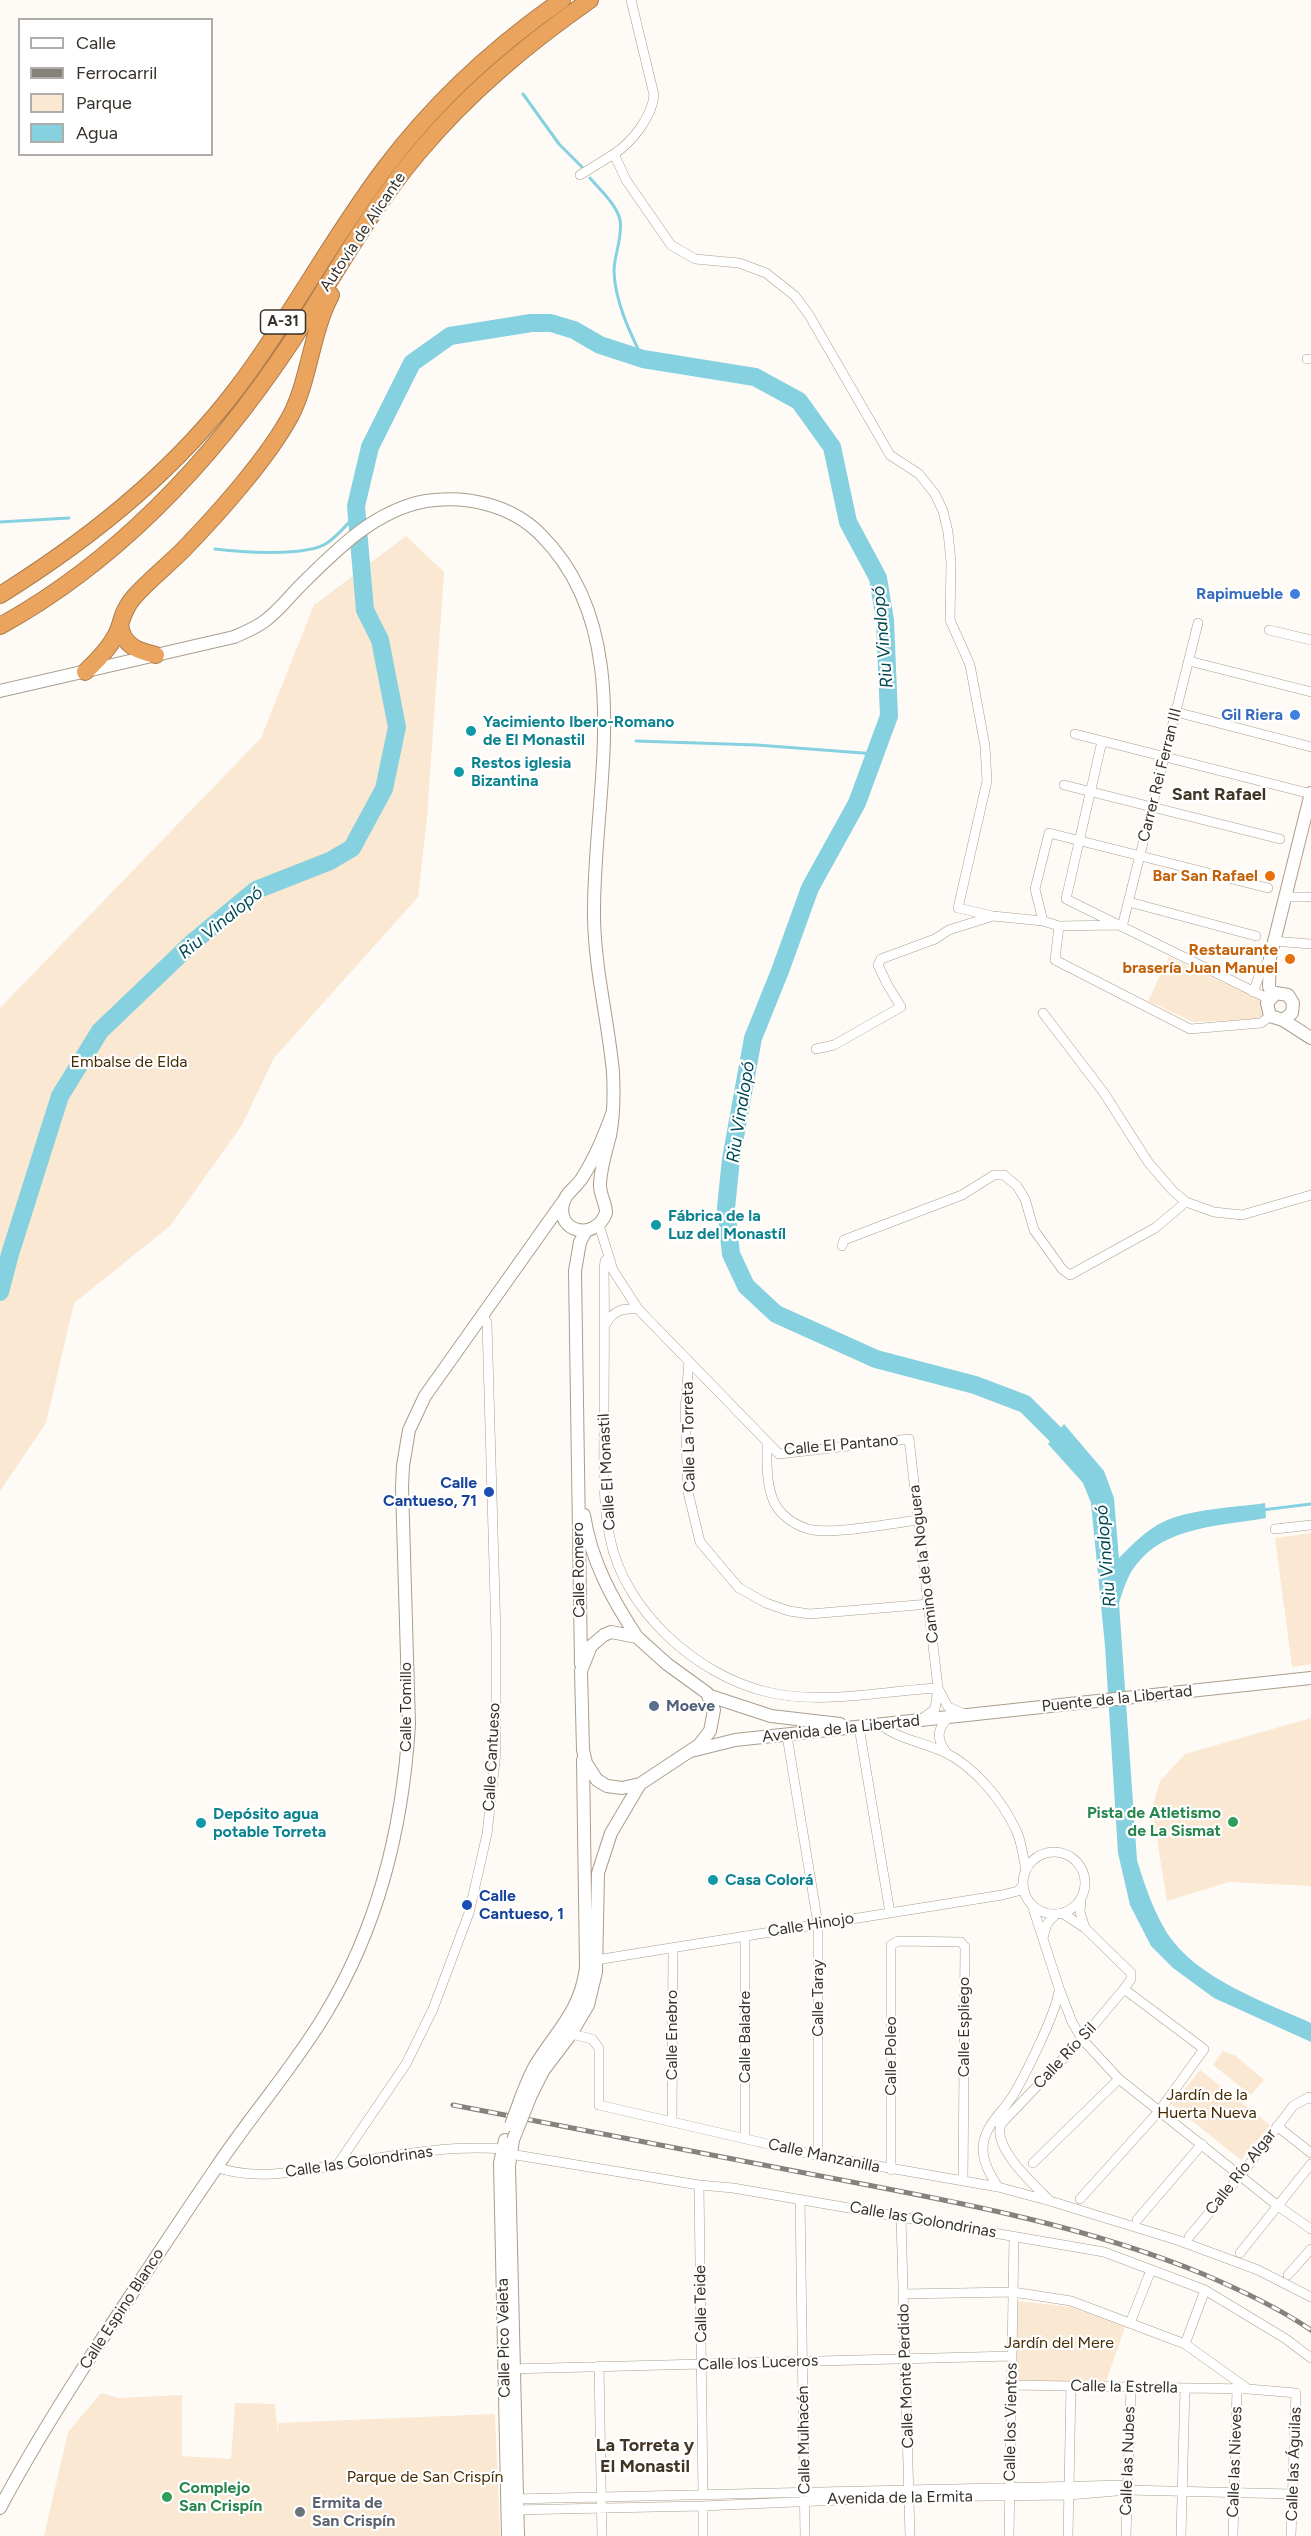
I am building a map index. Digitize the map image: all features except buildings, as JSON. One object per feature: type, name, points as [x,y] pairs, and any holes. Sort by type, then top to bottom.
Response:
[{"type":"highway","name":"Autovía de Alicante","points":[[0,595],[46,566],[126,505],[189,444],[237,388],[385,168],[423,123],[489,58],[535,19],[562,0]]},
{"type":"highway","name":"Autovía de Alicante","points":[[0,626],[64,585],[115,546],[149,516],[182,481],[222,435],[291,342],[381,201],[417,154],[460,106],[529,44],[590,0]]},
{"type":"highway","points":[[85,672],[98,660],[120,626],[123,614],[135,596],[200,532],[258,463],[281,430],[299,397],[318,323],[344,272],[351,247]]},
{"type":"highway","points":[[120,626],[130,646],[156,655]]},
{"type":"main road","points":[[0,691],[234,637],[253,628],[276,611],[319,567],[375,519],[408,505],[429,501],[474,501],[504,509],[520,518],[548,542],[562,560],[585,604],[597,646],[604,703],[605,738],[594,915],[597,959],[613,1072],[613,1111],[601,1176],[601,1194],[606,1206],[603,1219],[599,1225],[586,1231],[577,1230],[568,1224],[563,1216],[563,1202],[574,1189],[598,1146],[613,1111]]},
{"type":"main road","points":[[1308,1035],[1267,1008],[1274,996],[1270,963],[1274,941],[1311,794]]},
{"type":"main road","points":[[1274,996],[1292,1000],[1282,1016]]},
{"type":"main road","points":[[574,1189],[585,1186],[601,1194]]},
{"type":"main road","name":"Calle Tomillo","points":[[216,2167],[326,2014],[358,1952],[380,1895],[398,1824],[409,1724],[402,1487],[409,1430],[425,1396],[563,1202]]},
{"type":"main road","name":"Calle Tomillo","points":[[539,1238],[550,1230],[568,1224]]},
{"type":"main road","name":"Calle Romero","points":[[568,1224],[575,1271],[579,1470],[586,1528],[594,1556],[613,1599],[637,1636]]},
{"type":"main road","name":"Calle Romero","points":[[575,1271],[580,1242],[586,1231]]},
{"type":"main road","name":"Calle Romero","points":[[579,1470],[577,1486],[581,1671]]},
{"type":"main road","points":[[527,2095],[571,2034],[588,2005],[593,1988],[596,1960],[583,1750],[581,1671],[591,1646],[604,1635],[618,1632],[637,1636],[667,1664],[710,1696],[756,1712],[789,1720],[870,1725]]},
{"type":"main road","name":"Puente de la Libertad","points":[[991,1712],[1311,1678]]},
{"type":"main road","points":[[583,1750],[590,1769],[602,1784],[622,1788],[640,1784],[692,1751],[705,1739],[712,1725],[714,1710],[710,1696]]},
{"type":"main road","name":"Avenida de la Libertad","points":[[692,1751],[735,1740],[991,1712]]},
{"type":"main road","points":[[508,2146],[527,2095],[534,2068],[569,2019],[584,1987],[591,1903],[598,1873],[606,1845],[618,1819],[640,1784]]},
{"type":"main road","name":"Calle Pico Veleta","points":[[508,2146],[512,2505],[508,2536]]},
{"type":"main road","name":"Calle Espino Blanco","points":[[0,2508],[30,2451],[216,2167]]},
{"type":"main road","name":"Calle Espino Blanco","points":[[0,2488],[30,2451]]},
{"type":"main road","name":"Calle Pico Veleta","points":[[512,2505],[518,2536]]},
{"type":"street","points":[[580,175],[626,147],[653,106],[654,95],[631,0]]},
{"type":"street","points":[[614,154],[626,180],[671,245],[695,259],[739,263],[766,273],[795,296],[809,315],[890,455],[919,474],[935,494],[943,511],[951,562],[950,620],[970,665],[985,747],[987,781],[958,908],[993,916],[1043,921],[1059,926],[1120,926]]},
{"type":"street","name":"Carrer Rei Ferran III","points":[[1120,926],[1129,902],[1198,623]]},
{"type":"street","points":[[1269,630],[1311,640]]},
{"type":"street","points":[[1189,661],[1311,692]]},
{"type":"street","points":[[1176,712],[1311,747]]},
{"type":"street","points":[[1075,734],[1311,794]]},
{"type":"street","points":[[1102,741],[1066,899],[1253,992],[1274,996]]},
{"type":"street","points":[[1064,785],[1280,839]]},
{"type":"street","points":[[1043,921],[1035,890],[1049,833],[1268,888]]},
{"type":"street","points":[[1285,897],[1311,897]]},
{"type":"street","points":[[1129,902],[1256,936]]},
{"type":"street","points":[[816,1049],[834,1045],[901,1007],[878,964],[881,959],[935,939],[949,930],[993,916]]},
{"type":"street","points":[[1059,926],[1055,960],[1190,1029],[1261,1023],[1282,1016]]},
{"type":"street","points":[[1274,941],[1311,944]]},
{"type":"street","points":[[1253,992],[1261,971],[1270,963]]},
{"type":"street","points":[[1043,1013],[1121,1117],[1148,1162],[1173,1191],[1186,1202],[1214,1212],[1242,1215],[1311,1195]]},
{"type":"street","points":[[842,1246],[844,1240],[962,1195],[994,1175],[1004,1175],[1017,1186],[1025,1199],[1034,1230],[1062,1269],[1070,1275],[1155,1228],[1186,1202]]},
{"type":"street","name":"Calle El Pantano","points":[[599,1225],[620,1283],[638,1310],[779,1454],[909,1439]]},
{"type":"street","name":"Calle El Monastil","points":[[609,1257],[605,1261],[604,1270],[604,1464],[610,1538],[625,1583],[662,1631],[706,1667],[726,1679],[767,1692],[824,1697],[939,1688]]},
{"type":"street","points":[[604,1328],[610,1316],[624,1308],[638,1310]]},
{"type":"street","name":"Calle Cantueso","points":[[338,2164],[406,2064],[433,2009],[470,1913],[487,1834],[496,1752],[496,1635],[486,1323],[483,1315]]},
{"type":"street","name":"Calle La Torreta","points":[[689,1361],[685,1411],[688,1492],[700,1542],[739,1588],[766,1603],[789,1611],[810,1614],[929,1604]]},
{"type":"street","name":"Camino de la Noguera","points":[[909,1439],[939,1688]]},
{"type":"street","points":[[767,1442],[772,1498],[787,1519],[813,1530],[848,1529],[919,1520]]},
{"type":"street","points":[[1275,1529],[1311,1525]]},
{"type":"street","points":[[939,1688],[948,1707],[966,1714]]},
{"type":"street","points":[[918,1720],[935,1709],[939,1688]]},
{"type":"street","points":[[945,1752],[938,1739],[939,1732],[949,1717]]},
{"type":"street","points":[[890,1913],[870,1725],[945,1752],[980,1778],[1009,1816],[1026,1850],[1038,1856]]},
{"type":"street","name":"Calle Taray","points":[[787,1736],[818,1924],[818,2156]]},
{"type":"street","points":[[1021,1842],[1026,1870],[1023,1885],[1072,2022],[1082,2039],[1119,2079],[1278,2206],[1311,2229]]},
{"type":"street","points":[[1026,1870],[1038,1856],[1055,1852],[1068,1856],[1076,1862],[1085,1879],[1080,1912],[1085,1928]]},
{"type":"street","name":"Calle Hinojo","points":[[596,1960],[1002,1895],[1018,1891],[1023,1885]]},
{"type":"street","points":[[1043,1938],[1047,1924],[1076,1905],[1081,1899]]},
{"type":"street","points":[[1032,1905],[1039,1910],[1059,1914],[1085,1928],[1131,1973],[1131,1980],[1124,1989],[1204,2049],[1160,2110],[1080,2199]]},
{"type":"street","name":"Calle Baladre","points":[[745,2139],[746,1936]]},
{"type":"street","name":"Calle Poleo","points":[[891,2170],[891,1946],[894,1943]]},
{"type":"street","name":"Calle Espliego","points":[[894,1943],[964,1943],[963,2181]]},
{"type":"street","name":"Calle Enebro","points":[[672,2122],[673,1948]]},
{"type":"street","points":[[998,2187],[985,2161],[984,2138],[992,2122],[1013,2096],[1056,2007],[1059,1988]]},
{"type":"street","name":"Calle Río Sil","points":[[1003,2121],[1082,2039],[1124,1989]]},
{"type":"street","points":[[1051,2017],[1064,2017],[1072,2022]]},
{"type":"street","name":"Calle Manzanilla","points":[[571,2034],[592,2039],[596,2041],[599,2048],[599,2105],[818,2156],[998,2187],[1050,2201],[1177,2241],[1258,2270],[1311,2297]]},
{"type":"street","points":[[1033,2163],[1119,2079]]},
{"type":"street","name":"Calle Río Algar","points":[[1189,2237],[1293,2106],[1309,2097],[1311,2099]]},
{"type":"street","name":"Calle Manzanilla","points":[[1003,2121],[999,2129],[1000,2141],[1023,2173],[1050,2201]]},
{"type":"street","points":[[1277,2126],[1311,2153]]},
{"type":"street","points":[[1137,2220],[1202,2144]]},
{"type":"street","name":"Calle las Golondrinas","points":[[216,2167],[276,2173],[468,2147],[508,2146],[699,2185],[800,2199],[1104,2252],[1205,2290],[1286,2339],[1311,2358]]},
{"type":"street","points":[[1240,2253],[1311,2164]]},
{"type":"street","name":"Calle Teide","points":[[699,2185],[703,2495]]},
{"type":"street","name":"Calle Mulhacén","points":[[800,2199],[805,2536]]},
{"type":"street","name":"Calle Monte Perdido","points":[[901,2217],[910,2536]]},
{"type":"street","name":"Calle los Vientos","points":[[1009,2536],[1014,2236]]},
{"type":"street","points":[[1288,2275],[1311,2249]]},
{"type":"street","points":[[1130,2323],[1151,2270]]},
{"type":"street","points":[[1185,2344],[1205,2290]]},
{"type":"street","points":[[903,2294],[1013,2292],[1071,2301],[1185,2344],[1248,2389]]},
{"type":"street","name":"Calle los Luceros","points":[[510,2369],[1012,2356]]},
{"type":"street","points":[[599,2366],[602,2536]]},
{"type":"street","name":"Calle la Estrella","points":[[1012,2385],[1248,2389],[1296,2392]]},
{"type":"street","points":[[1068,2536],[1071,2385]]},
{"type":"street","name":"Calle las Nubes","points":[[1126,2536],[1131,2387]]},
{"type":"street","points":[[1181,2536],[1185,2388]]},
{"type":"street","name":"Calle las Nieves","points":[[1233,2536],[1237,2389]]},
{"type":"street","name":"Calle las Águilas","points":[[1291,2536],[1296,2392]]},
{"type":"street","name":"Avenida de la Ermita","points":[[601,2503],[703,2495],[805,2496],[1128,2488],[1292,2494]]},
{"type":"street","name":"Avenida de la Ermita","points":[[512,2505],[601,2503],[703,2506],[805,2496]]},
{"type":"street","points":[[703,2506],[703,2536]]},
{"type":"green space","name":"Embalse de Elda","points":[[406,536],[444,572],[427,818],[418,897],[274,1058],[242,1125],[170,1226],[74,1303],[46,1423],[0,1491],[0,1008],[261,738],[314,605]]},
{"type":"green space","points":[[1169,957],[1262,1001],[1261,1010],[1264,1015],[1257,1019],[1193,1022],[1148,1001]]},
{"type":"green space","points":[[1311,1533],[1311,1664],[1292,1667],[1275,1538]]},
{"type":"green space","name":"Pista de Atletismo de La Sismat","points":[[1311,1718],[1311,1886],[1229,1882],[1167,1901],[1152,1809],[1160,1781],[1185,1754]]},
{"type":"green space","points":[[1223,2051],[1236,2056],[1264,2080],[1251,2095],[1213,2065]]},
{"type":"green space","name":"Jardín de la Huerta Nueva","points":[[1200,2070],[1270,2125],[1241,2160],[1172,2105]]},
{"type":"green space","name":"Jardín del Mere","points":[[1018,2301],[1071,2307],[1125,2327],[1106,2382],[1016,2380]]},
{"type":"green space","name":"Parque de San Crispín","points":[[101,2393],[119,2398],[182,2395],[182,2456],[231,2459],[235,2403],[275,2404],[278,2437],[278,2423],[495,2414],[500,2536],[44,2536],[68,2432]]},
{"type":"water","points":[[1064,1424],[1104,1471],[1114,1498],[1119,1558],[1151,1529],[1175,1517],[1200,1511],[1265,1503],[1266,1518],[1195,1530],[1162,1542],[1136,1565],[1124,1589],[1119,1603],[1137,1860],[1158,1916],[1167,1933],[1180,1949],[1195,1963],[1232,1987],[1311,2023],[1311,2042],[1214,1998],[1173,1968],[1151,1946],[1130,1905],[1118,1853],[1105,1646],[1091,1503],[1083,1483],[1048,1444]]},
{"type":"waterway","points":[[523,94],[559,144],[582,167]]},
{"type":"waterway","points":[[590,178],[612,203],[620,220],[614,265],[615,283],[624,317],[643,359]]},
{"type":"waterway","name":"Riu Vinalopó","points":[[0,1292],[60,1096],[100,1031],[192,943],[256,890],[330,861],[352,848],[384,789],[397,727],[380,640],[365,610],[356,506],[370,447],[412,363],[450,336],[531,323],[551,323],[574,330],[600,345],[643,359],[755,377],[799,401],[832,447],[848,522],[878,578],[885,620],[889,716],[857,803],[810,888],[753,1038],[731,1159],[726,1208],[731,1254],[746,1286],[776,1314],[876,1359],[975,1385],[1025,1404],[1072,1451]]},
{"type":"waterway","points":[[215,549],[289,552],[317,547],[335,537],[357,514]]},
{"type":"waterway","points":[[0,522],[69,518]]},
{"type":"waterway","points":[[636,741],[757,745],[876,754]]},
{"type":"waterway","points":[[1262,1510],[1311,1504]]},
{"type":"railway","points":[[453,2105],[926,2196],[1066,2228],[1203,2274],[1258,2299],[1311,2330]]},
{"type":"place","name":"Rapimueble","points":[[1295,594]]},
{"type":"place","name":"Gil Riera","points":[[1295,715]]},
{"type":"place","name":"Yacimiento Ibero-Romano de El Monastil","points":[[471,731]]},
{"type":"place","name":"Restos iglesia Bizantina","points":[[459,772]]},
{"type":"place","name":"Bar San Rafael","points":[[1270,876]]},
{"type":"place","name":"Restaurante brasería Juan Manuel","points":[[1290,959]]},
{"type":"place","name":"Fábrica de la Luz del Monastíl","points":[[656,1225]]},
{"type":"place","name":"Calle Cantueso, 71","points":[[489,1492]]},
{"type":"place","name":"Moeve","points":[[654,1706]]},
{"type":"place","name":"Pista de Atletismo de La Sismat","points":[[1233,1822]]},
{"type":"place","name":"Depósito agua potable Torreta","points":[[201,1823]]},
{"type":"place","name":"Casa Colorá","points":[[713,1880]]},
{"type":"place","name":"Calle Cantueso, 1","points":[[467,1905]]},
{"type":"place","name":"Complejo San Crispín","points":[[167,2497]]},
{"type":"place","name":"Ermita de San Crispín","points":[[300,2512]]},
{"type":"district","name":"Sant Rafael","points":[[1219,795]]},
{"type":"district","name":"La Torreta y El Monastil","points":[[645,2456]]}]
